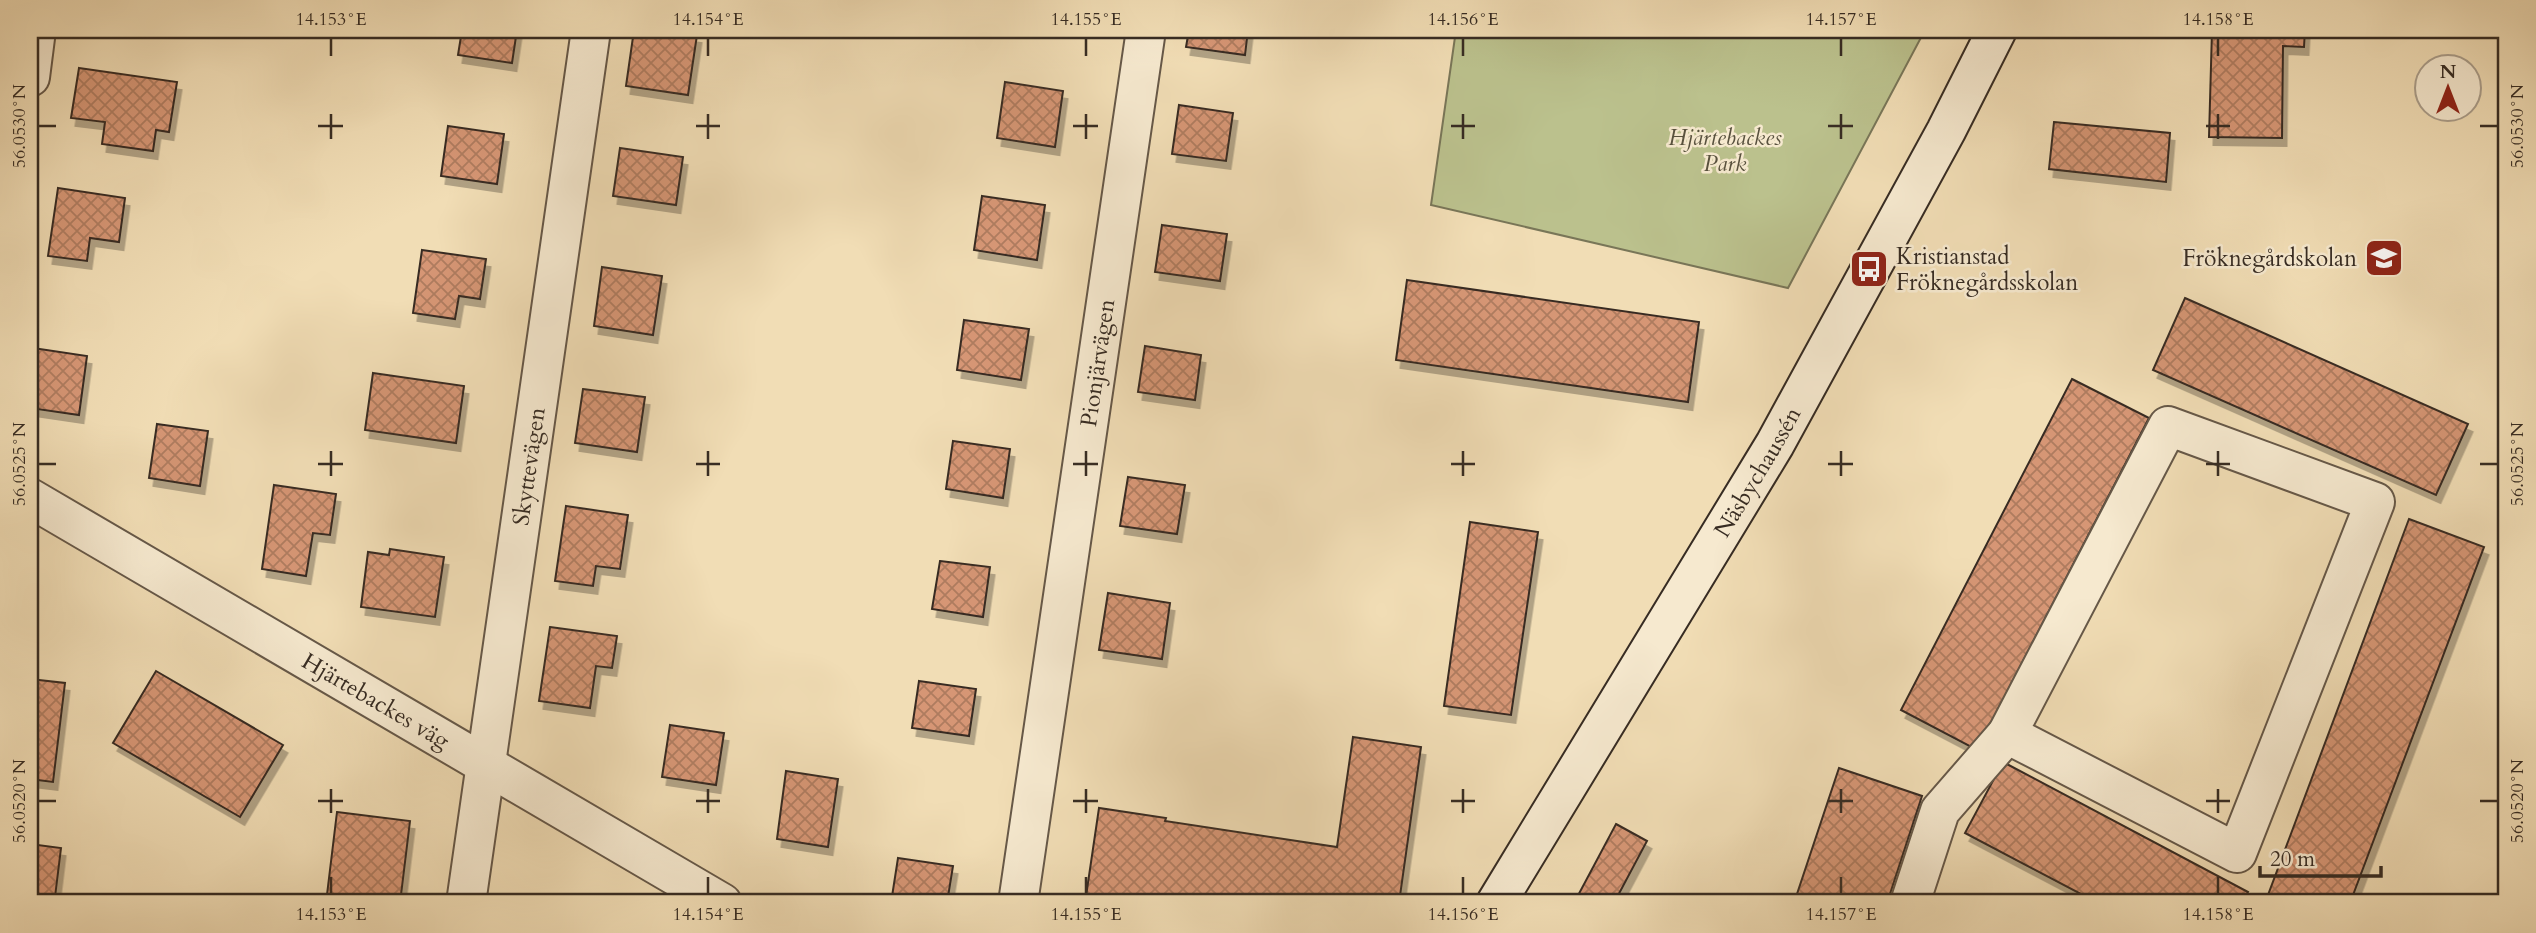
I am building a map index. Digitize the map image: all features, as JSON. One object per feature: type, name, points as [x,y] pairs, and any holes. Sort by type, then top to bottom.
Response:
[{"type":"street","points":[[30,77],[36,30]]},
{"type":"street","name":"Skyttevägen","points":[[466,903],[591,30]]},
{"type":"street","name":"Pionjärvägen","points":[[1018,903],[1146,30]]},
{"type":"street","name":"Näsbychaussén","points":[[1496,903],[1775,444],[1946,131],[1997,30]]},
{"type":"street","points":[[1910,903],[1940,811],[2007,734],[2168,426],[2375,502],[2237,853],[2007,734]]},
{"type":"street","name":"Hjärtebackes väg","points":[[30,498],[722,903]]},
{"type":"green space","name":"Hjärtebackes Park","points":[[1456,30],[1925,30],[1788,288],[1431,205]]},
{"type":"building","points":[[462,30],[517,30],[512,63],[458,55]]},
{"type":"building","points":[[634,30],[661,30],[697,35],[688,95],[626,86]]},
{"type":"building","points":[[1189,30],[1248,30],[1245,55],[1186,47]]},
{"type":"building","points":[[2212,30],[2305,30],[2304,47],[2283,46],[2282,138],[2209,137]]},
{"type":"building","points":[[79,68],[177,82],[169,132],[156,130],[153,151],[102,144],[105,122],[71,118]]},
{"type":"building","points":[[1005,82],[1063,91],[1055,147],[997,138]]},
{"type":"building","points":[[1179,105],[1233,113],[1226,161],[1172,154]]},
{"type":"building","points":[[2054,122],[2170,133],[2166,182],[2049,169]]},
{"type":"building","points":[[448,126],[504,134],[497,184],[441,176]]},
{"type":"building","points":[[620,148],[683,157],[676,205],[613,196]]},
{"type":"building","points":[[58,188],[125,198],[119,242],[90,238],[87,261],[48,256]]},
{"type":"building","points":[[982,196],[1045,205],[1037,260],[974,250]]},
{"type":"building","points":[[1162,225],[1227,234],[1220,281],[1155,272]]},
{"type":"building","points":[[422,250],[486,259],[480,299],[459,296],[455,319],[413,313]]},
{"type":"building","points":[[602,267],[662,276],[653,335],[594,326]]},
{"type":"building","points":[[1407,280],[1699,322],[1688,402],[1396,360]]},
{"type":"building","points":[[2185,298],[2468,424],[2436,495],[2153,370]]},
{"type":"building","points":[[964,320],[1029,329],[1021,380],[957,370]]},
{"type":"building","points":[[1145,346],[1201,355],[1195,400],[1138,392]]},
{"type":"building","points":[[33,348],[87,356],[79,415],[30,408]]},
{"type":"building","points":[[373,373],[464,386],[456,443],[365,430]]},
{"type":"building","points":[[2072,379],[2149,418],[1977,750],[1901,710]]},
{"type":"building","points":[[583,389],[645,397],[637,452],[575,443]]},
{"type":"building","points":[[157,424],[208,431],[200,486],[149,478]]},
{"type":"building","points":[[953,441],[1010,449],[1003,498],[946,489]]},
{"type":"building","points":[[1128,477],[1185,485],[1177,534],[1120,526]]},
{"type":"building","points":[[274,485],[336,494],[330,535],[313,533],[306,576],[262,569]]},
{"type":"building","points":[[566,506],[628,515],[620,569],[596,566],[593,586],[555,581]]},
{"type":"building","points":[[2409,519],[2484,547],[2350,903],[2265,903]]},
{"type":"building","points":[[1470,522],[1538,532],[1511,715],[1444,706]]},
{"type":"building","points":[[390,549],[444,557],[435,617],[361,607],[368,552],[389,555]]},
{"type":"building","points":[[940,561],[990,567],[983,617],[932,609]]},
{"type":"building","points":[[1108,593],[1170,603],[1162,659],[1099,650]]},
{"type":"building","points":[[550,627],[617,636],[612,668],[596,666],[590,708],[539,701]]},
{"type":"building","points":[[156,671],[283,745],[240,817],[113,743]]},
{"type":"building","points":[[30,679],[65,683],[53,782],[30,779]]},
{"type":"building","points":[[919,681],[976,689],[969,736],[912,728]]},
{"type":"building","points":[[670,725],[724,733],[716,785],[662,777]]},
{"type":"building","points":[[1353,737],[1421,747],[1399,903],[1186,903],[1154,899],[1153,903],[1085,903],[1099,808],[1166,818],[1165,821],[1337,847]]},
{"type":"building","points":[[2003,762],[2248,892],[2242,903],[2098,903],[1965,833]]},
{"type":"building","points":[[1839,768],[1922,796],[1887,903],[1794,903]]},
{"type":"building","points":[[786,771],[838,779],[828,847],[777,839]]},
{"type":"building","points":[[337,812],[410,821],[400,903],[326,903]]},
{"type":"building","points":[[1616,824],[1647,841],[1614,903],[1574,903]]},
{"type":"building","points":[[30,844],[61,848],[55,897],[30,894]]},
{"type":"building","points":[[898,858],[953,866],[947,903],[891,903]]},
{"type":"place","name":"Fröknegårdskolan","points":[[2384,258]]},
{"type":"place","name":"Kristianstad Fröknegårdsskolan","points":[[1869,269]]}]
